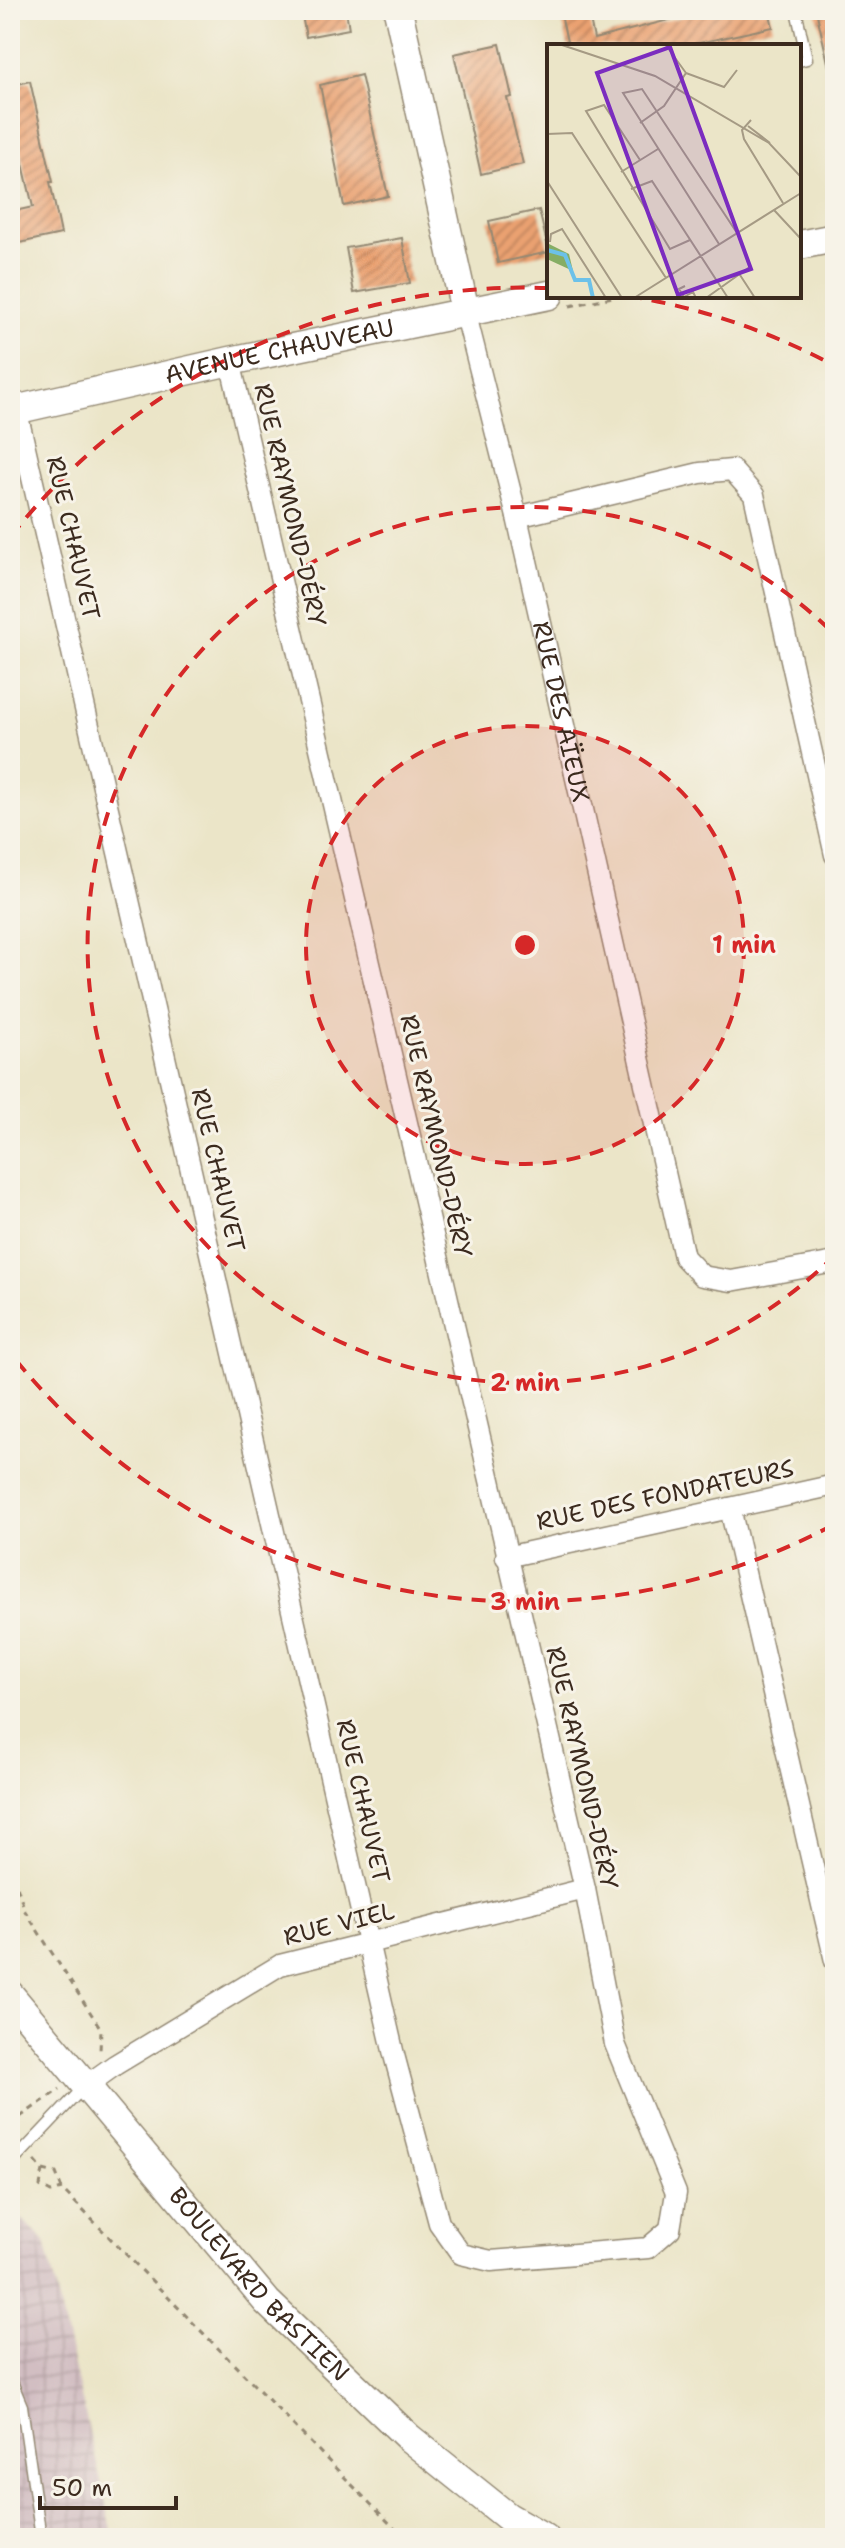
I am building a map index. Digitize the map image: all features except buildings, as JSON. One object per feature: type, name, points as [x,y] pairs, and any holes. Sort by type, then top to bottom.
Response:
[{"type":"main road","name":"RUE DES AÏEUX","points":[[398,10],[465,311]]},
{"type":"main road","points":[[801,245],[835,238]]},
{"type":"main road","name":"AVENUE CHAUVEAU","points":[[11,411],[230,361],[547,295]]},
{"type":"main road","name":"BOULEVARD BASTIEN","points":[[10,1995],[267,2302],[408,2437],[508,2517],[545,2538]]},
{"type":"street","name":"RUE DES AÏEUX","points":[[465,311],[517,517],[684,1257],[702,1276],[731,1281],[835,1262]]},
{"type":"street","name":"RUE RAYMOND-DÉRY","points":[[230,361],[585,1889],[615,2044],[676,2193],[670,2229],[648,2248],[491,2261],[461,2254],[439,2223],[394,2055],[369,1943]]},
{"type":"street","name":"RUE CHAUVET","points":[[11,411],[19,421],[369,1943]]},
{"type":"street","points":[[517,517],[700,473],[732,470],[754,495],[835,855]]},
{"type":"street","name":"RUE DES FONDATEURS","points":[[506,1557],[835,1485]]},
{"type":"street","points":[[730,1508],[835,1961]]},
{"type":"street","name":"RUE VIEL","points":[[82,2079],[115,2065],[280,1965],[585,1889]]},
{"type":"lane","points":[[796,10],[807,59],[801,60]]},
{"type":"lane","points":[[10,2165],[82,2079]]},
{"type":"lane","points":[[10,2377],[22,2406],[41,2538]]},
{"type":"path","points":[[10,1864],[25,1911],[101,2029],[100,2051],[82,2079],[60,2089],[10,2124]]},
{"type":"path","points":[[34,2160],[43,2170],[56,2173],[62,2189],[404,2538]]},
{"type":"path","points":[[43,2170],[40,2186],[51,2192],[62,2189]]},
{"type":"shaded area","points":[[10,2207],[45,2242],[114,2538],[10,2538]]}]
